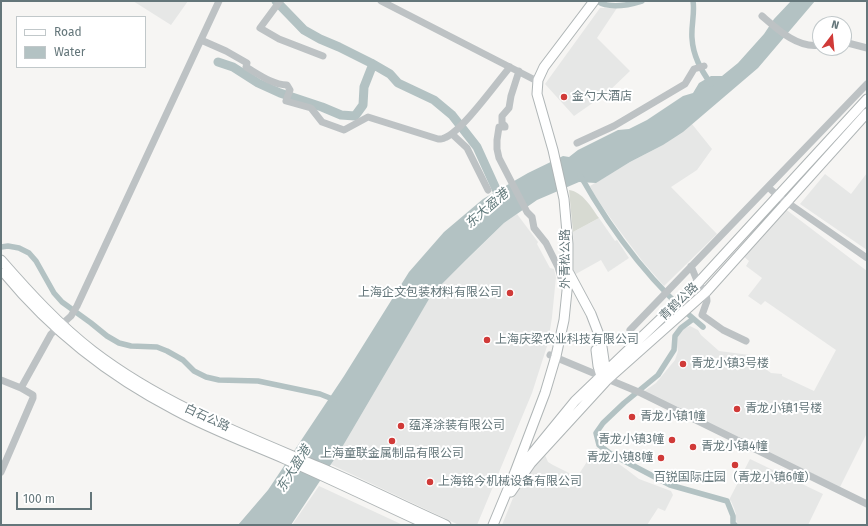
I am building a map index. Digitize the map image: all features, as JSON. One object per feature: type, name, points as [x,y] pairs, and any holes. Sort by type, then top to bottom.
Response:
[{"type":"main road","points":[[536,80],[540,64],[591,1]]},
{"type":"main road","name":"外青松公路","points":[[486,525],[512,480],[545,393],[553,356],[564,320],[565,275],[568,244],[561,199],[551,151],[533,95],[536,80]]},
{"type":"main road","name":"青鹤公路","points":[[498,506],[531,463],[604,376],[698,283],[867,99]]},
{"type":"main road","name":"青鹤公路","points":[[512,480],[526,460],[575,401],[675,320],[706,292],[867,113]]},
{"type":"main road","name":"白石公路","points":[[1,260],[60,326]]},
{"type":"main road","name":"白石公路","points":[[1,268],[27,298],[114,374],[144,393],[200,422],[285,456],[446,525]]},
{"type":"main road","points":[[565,275],[589,320],[596,344],[598,366],[604,376]]},
{"type":"main road","name":"外青松公路","points":[[493,525],[498,506],[553,356]]},
{"type":"main road","name":"白石公路","points":[[334,478],[428,525]]},
{"type":"street","points":[[22,388],[51,334],[71,316],[77,306],[219,1]]},
{"type":"street","points":[[280,1],[260,28],[270,35],[323,56]]},
{"type":"street","points":[[381,1],[536,80]]},
{"type":"street","points":[[762,16],[789,37],[809,46],[812,46]]},
{"type":"street","points":[[201,40],[240,58],[247,63],[246,67],[280,85],[287,85],[290,90],[286,101],[311,108],[322,122],[344,130],[368,117],[438,139],[444,139],[453,132],[510,67]]},
{"type":"street","points":[[852,44],[867,48]]},
{"type":"street","points":[[578,143],[614,126],[678,87],[687,81],[694,69],[704,66]]},
{"type":"street","points":[[519,71],[511,96],[509,108],[502,116],[502,123],[505,126],[499,127],[496,149],[510,181],[527,212],[532,217],[534,228],[546,243],[558,267],[565,275]]},
{"type":"street","points":[[630,330],[658,299],[867,84]]},
{"type":"street","points":[[453,132],[468,148],[488,190]]},
{"type":"street","points":[[768,187],[778,196],[867,258]]},
{"type":"street","points":[[691,266],[698,283],[706,292],[707,301],[702,315],[723,330],[746,341]]},
{"type":"street","points":[[553,356],[604,376],[638,392],[867,504]]},
{"type":"street","points":[[1,380],[22,388],[33,395],[1,472]]},
{"type":"shaded area","points":[[133,1],[188,1],[171,25]]},
{"type":"shaded area","points":[[600,8],[617,8],[597,38],[630,71],[607,93],[574,116],[545,84]]},
{"type":"shaded area","points":[[692,124],[712,149],[697,170],[671,187],[717,234],[664,286],[643,262],[616,226],[595,196],[590,186],[630,162],[663,145]]},
{"type":"shaded area","points":[[867,173],[867,250],[800,204],[825,174],[851,194]]},
{"type":"shaded area","points":[[569,190],[574,191],[583,197],[599,218],[573,232]]},
{"type":"shaded area","points":[[784,208],[867,271],[867,433],[840,487],[643,392],[656,383],[675,360],[678,351],[675,338],[681,330],[690,326],[698,330],[701,335],[719,351],[750,355],[754,361],[771,373],[782,374],[782,376],[814,391],[836,350],[765,301],[761,305],[748,296],[762,278],[746,266],[749,261],[742,255]]},
{"type":"shaded area","points":[[517,214],[538,242],[537,244],[550,268],[554,269],[556,277],[548,343],[532,393],[477,525],[459,525],[330,464],[432,294],[504,223]]},
{"type":"shaded area","points":[[599,218],[629,258],[608,272],[601,260],[574,275],[573,232]]},
{"type":"shaded area","points":[[596,448],[639,479],[671,491],[673,495],[665,511],[658,508],[647,525],[502,525],[515,493],[543,453],[548,462],[577,477]]},
{"type":"shaded area","points":[[750,459],[823,494],[808,525],[738,525],[734,508],[729,500]]},
{"type":"shaded area","points":[[319,486],[403,525],[292,525]]},
{"type":"water","name":"东大盈港","points":[[791,1],[815,1],[758,68],[683,132],[596,183],[579,182],[537,200],[504,223],[432,294],[341,449],[291,525],[238,525],[268,490],[344,376],[409,272],[444,232],[483,199],[528,173],[563,156],[569,157],[578,150],[618,130],[629,129],[647,120],[683,96],[693,93],[699,83],[711,76],[722,76],[738,63],[764,34],[774,19]]},
{"type":"waterway","name":"东大盈港","points":[[276,1],[304,30],[371,63],[390,74],[398,83],[434,100],[452,115],[477,147],[497,191]]},
{"type":"waterway","points":[[597,1],[613,6],[642,1]]},
{"type":"waterway","points":[[693,1],[694,10],[692,33],[694,51],[701,68],[711,84]]},
{"type":"waterway","points":[[218,62],[233,67],[258,83],[280,93],[341,115],[355,116],[363,105],[364,87],[373,64]]},
{"type":"waterway","points":[[580,175],[606,217],[635,257],[667,294],[703,327]]},
{"type":"waterway","points":[[1,247],[8,246],[19,248],[29,253],[36,261],[54,293],[62,302],[107,336],[119,343],[131,346],[157,347],[183,360],[194,371],[206,377],[219,380],[258,381],[320,394],[335,400]]},
{"type":"waterway","points":[[693,319],[681,328],[675,336],[674,350],[658,375],[624,403],[603,423],[596,433],[599,445],[611,454],[670,485],[727,501],[733,516],[733,523],[735,525]]},
{"type":"place","name":"金勺大酒店","points":[[564,97]]},
{"type":"place","name":"上海企文包装材料有限公司","points":[[510,293]]},
{"type":"place","name":"上海庆梁农业科技有限公司","points":[[487,340]]},
{"type":"place","name":"青龙小镇3号楼","points":[[683,364]]},
{"type":"place","name":"青龙小镇1号楼","points":[[737,409]]},
{"type":"place","name":"青龙小镇1幢","points":[[632,417]]},
{"type":"place","name":"蕴泽涂装有限公司","points":[[401,426]]},
{"type":"place","name":"青龙小镇3幢","points":[[672,440]]},
{"type":"place","name":"上海童联金属制品有限公司","points":[[392,441]]},
{"type":"place","name":"青龙小镇4幢","points":[[693,447]]},
{"type":"place","name":"青龙小镇8幢","points":[[661,458]]},
{"type":"place","name":"百锐国际庄园（青龙小镇6幢）","points":[[735,465]]},
{"type":"place","name":"上海铭今机械设备有限公司","points":[[430,482]]}]
